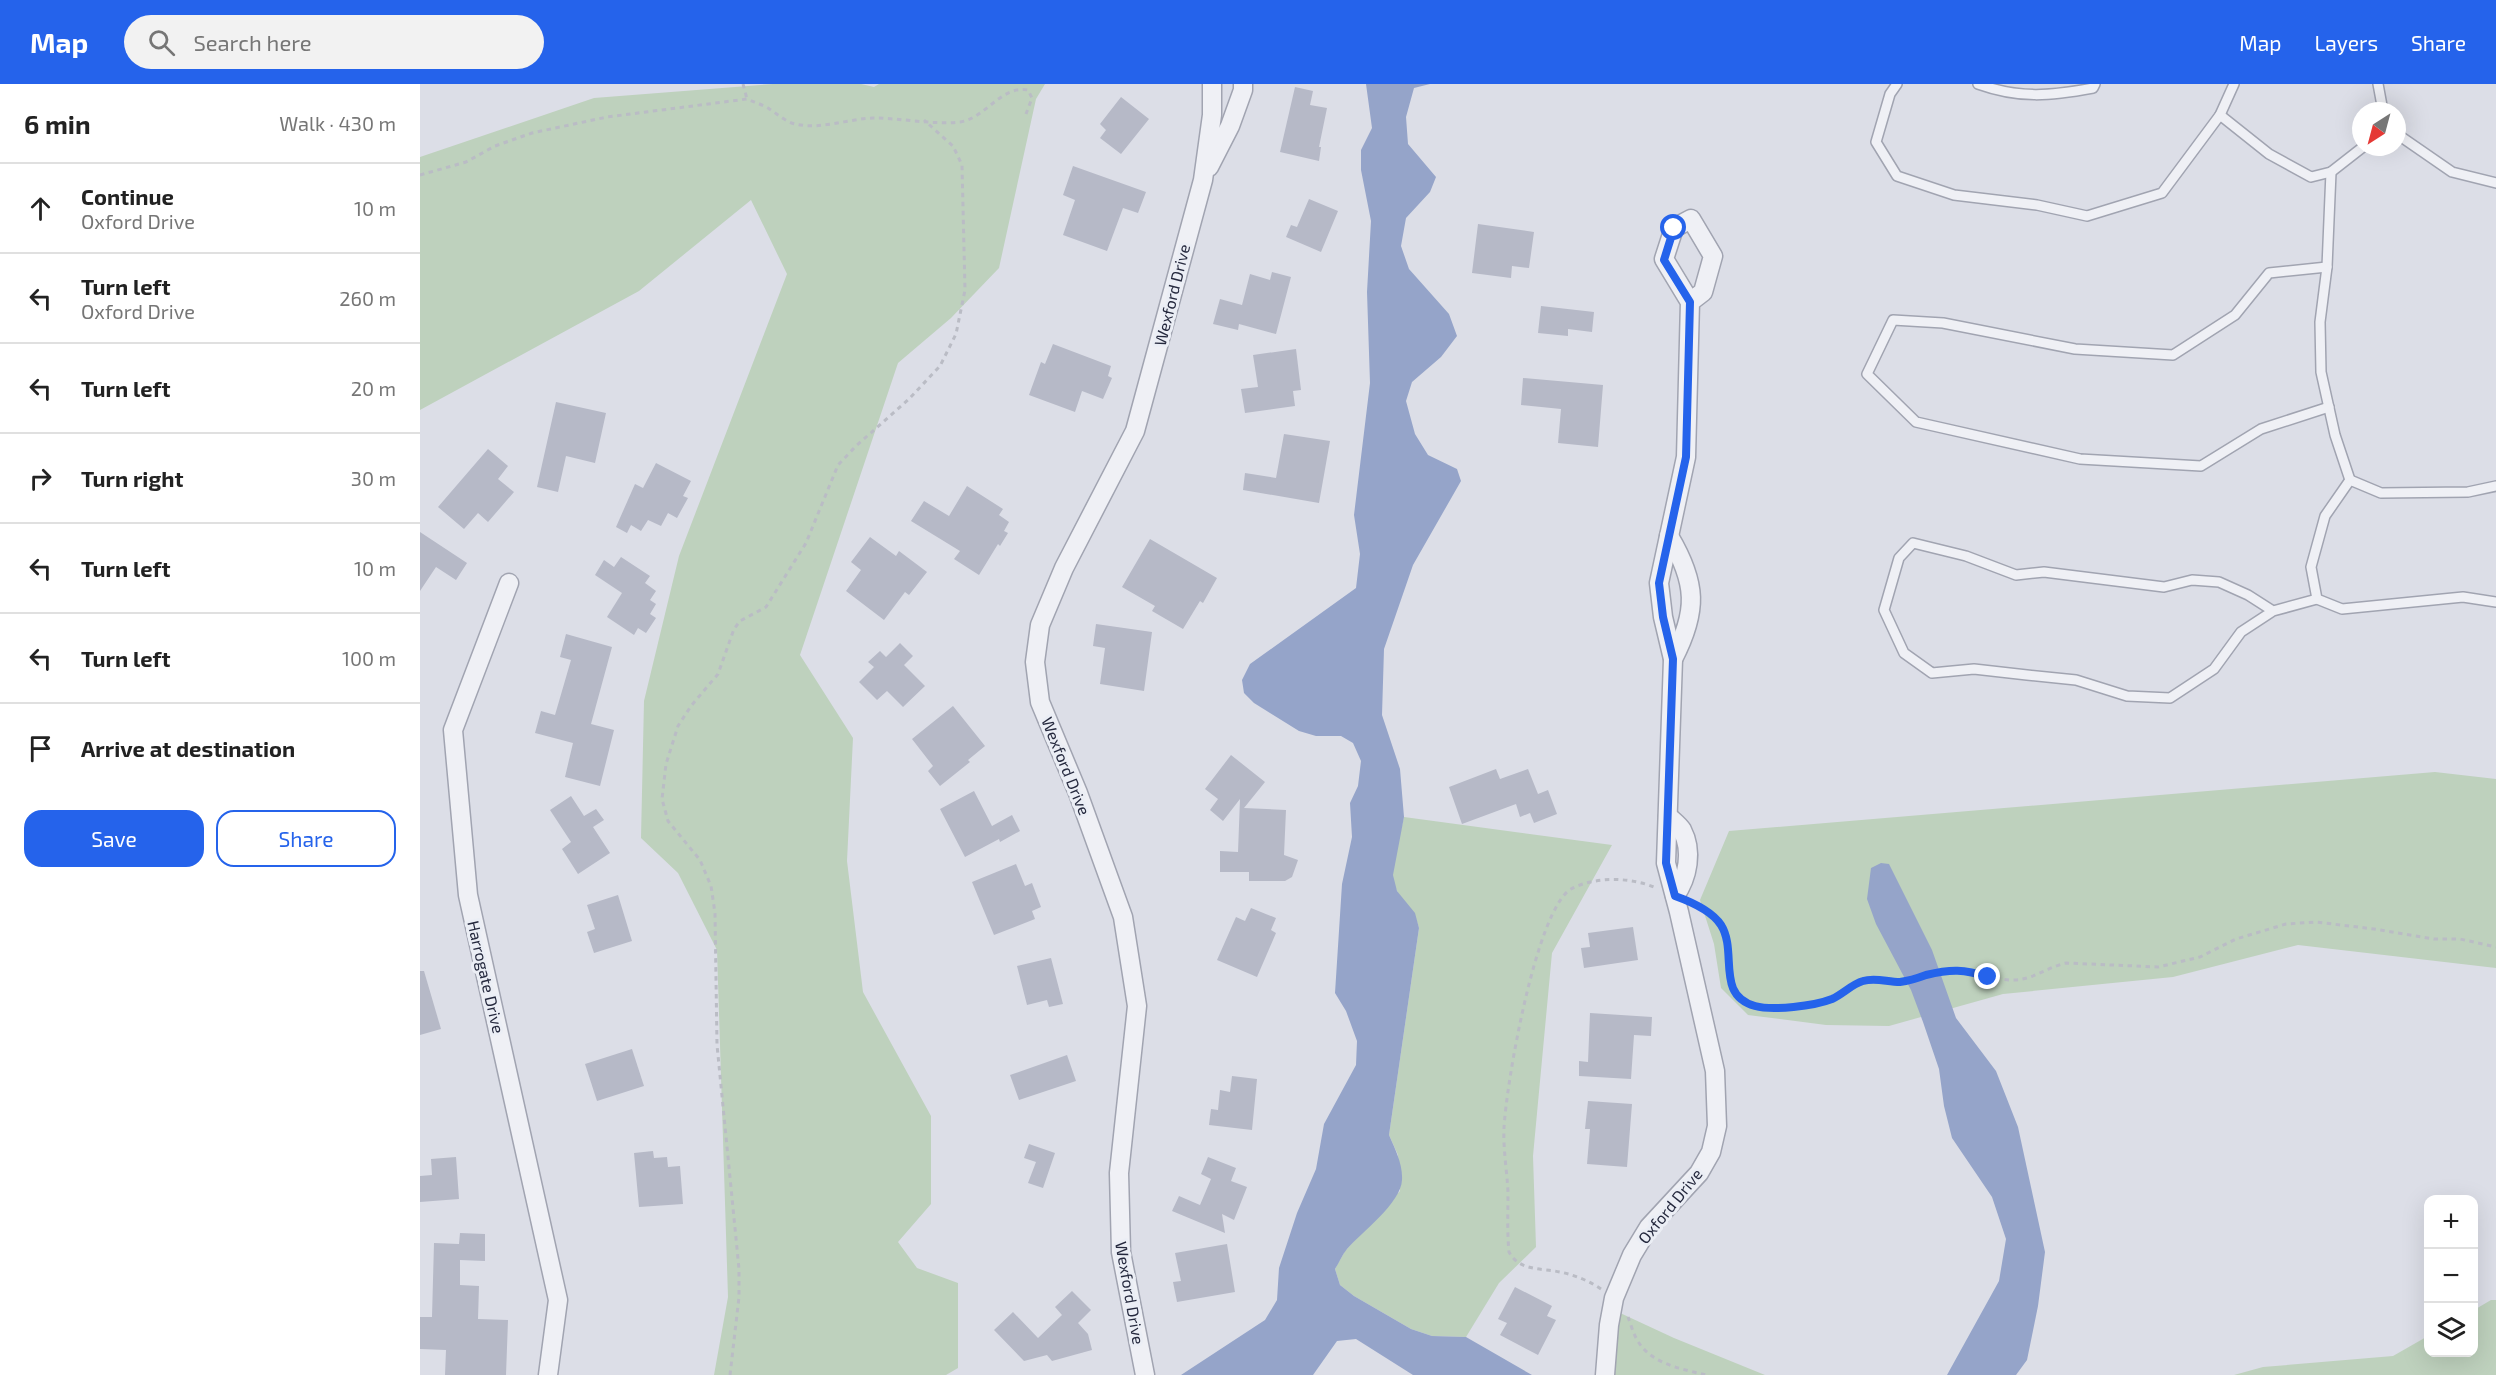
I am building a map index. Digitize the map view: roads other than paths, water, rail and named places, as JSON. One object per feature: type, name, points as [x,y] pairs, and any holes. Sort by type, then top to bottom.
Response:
[{"type":"street","name":"Wexford Drive","points":[[1145,1375],[1120,1241],[1119,1173],[1137,1006],[1123,917],[1078,793],[1040,702],[1035,663],[1040,625],[1064,568],[1135,431],[1203,180],[1212,115],[1212,84]]},
{"type":"street","name":"Wexford Drive","points":[[1203,180],[1230,126],[1243,84]]},
{"type":"street","name":"Oxford Drive","points":[[1605,1375],[1609,1325],[1614,1298],[1632,1254],[1649,1227],[1699,1173],[1711,1152],[1717,1126],[1715,1071],[1666,863],[1669,718],[1673,659],[1663,617],[1659,583],[1686,457],[1690,302]]},
{"type":"street","name":"Oxford Drive","points":[[1669,536],[1678,551],[1690,588],[1692,605],[1688,626],[1673,659]]},
{"type":"street","name":"Harrogate Drive","points":[[509,583],[453,730],[468,896],[558,1300],[548,1375]]},
{"type":"lane","points":[[1897,84],[1890,94],[1876,142],[1897,176],[1954,195],[2037,205],[2088,216],[2162,193],[2220,115],[2234,84]]},
{"type":"lane","points":[[1978,84],[2001,93],[2050,96],[2093,88],[2095,84]]},
{"type":"lane","points":[[2378,84],[2381,102]]},
{"type":"lane","points":[[2220,115],[2269,154],[2311,177],[2331,172],[2352,155]]},
{"type":"lane","points":[[2406,140],[2452,172],[2496,183]]},
{"type":"lane","points":[[2331,172],[2327,267],[2320,322],[2321,372],[2335,435],[2350,480],[2381,493],[2468,492],[2496,486]]},
{"type":"lane","points":[[2327,267],[2269,273],[2235,315],[2173,355],[2075,349],[1943,323],[1893,320],[1867,374],[1916,422],[2080,459],[2201,466],[2261,429],[2329,407]]},
{"type":"lane","points":[[2317,599],[2311,567],[2325,516],[2350,480]]},
{"type":"lane","points":[[2273,611],[2248,595],[2219,582],[2192,580],[2164,587],[2044,572],[2016,575],[1966,556],[1913,543],[1899,558],[1884,610],[1904,653],[1932,673],[1974,669],[2017,673],[2076,680],[2127,696],[2170,698],[2214,669],[2241,632],[2273,611],[2317,599],[2342,609],[2463,597],[2496,602]]},
{"type":"water","points":[[1366,84],[1430,84],[1414,88],[1406,117],[1408,144],[1436,177],[1430,192],[1406,218],[1401,246],[1409,269],[1449,314],[1457,336],[1441,357],[1412,382],[1406,401],[1415,434],[1428,455],[1457,469],[1461,481],[1413,565],[1384,649],[1382,715],[1400,769],[1404,817],[1393,875],[1397,891],[1415,913],[1419,928],[1389,1135],[1400,1162],[1402,1180],[1395,1198],[1380,1217],[1347,1249],[1335,1269],[1340,1285],[1354,1296],[1411,1329],[1432,1336],[1466,1337],[1532,1375],[1413,1375],[1356,1339],[1337,1341],[1313,1375],[1181,1375],[1265,1320],[1277,1300],[1279,1268],[1297,1213],[1316,1169],[1324,1124],[1356,1065],[1357,1041],[1346,1011],[1335,993],[1342,884],[1352,837],[1350,803],[1358,786],[1361,761],[1353,743],[1341,736],[1316,736],[1299,731],[1254,703],[1244,693],[1242,680],[1250,664],[1356,588],[1360,554],[1354,515],[1370,383],[1367,292],[1371,221],[1361,170],[1361,150],[1372,128]]},
{"type":"water","points":[[1881,863],[1889,864],[1932,950],[1956,1018],[1996,1071],[2018,1127],[2045,1252],[2038,1306],[2027,1360],[2016,1375],[1947,1375],[1999,1281],[2006,1239],[1992,1197],[1952,1138],[1944,1106],[1939,1069],[1923,1022],[1911,990],[1876,924],[1867,899],[1871,868]]}]
